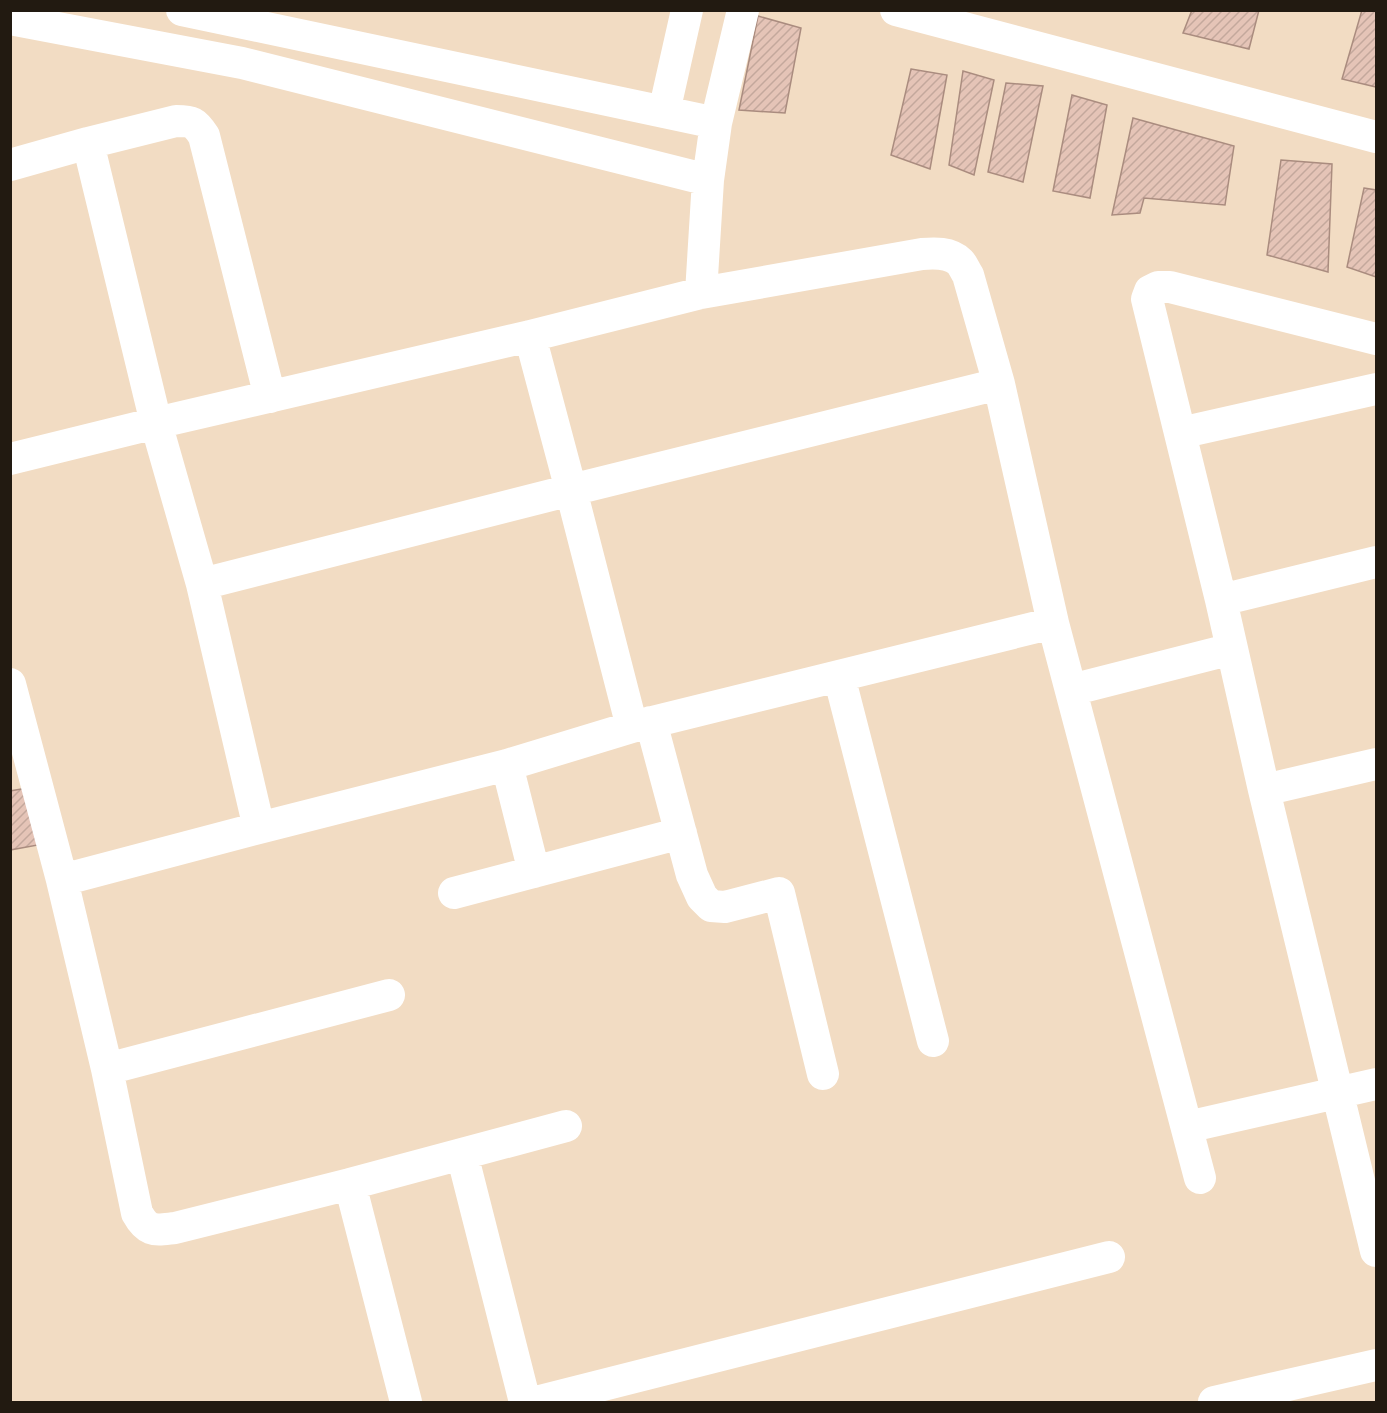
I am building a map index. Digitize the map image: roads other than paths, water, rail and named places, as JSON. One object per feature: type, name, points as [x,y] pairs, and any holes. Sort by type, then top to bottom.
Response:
[{"type":"street","points":[[182,10],[716,123]]},
{"type":"street","points":[[664,111],[687,10]]},
{"type":"street","points":[[701,293],[708,180],[716,123],[743,10]]},
{"type":"street","points":[[896,10],[1377,137]]},
{"type":"street","points":[[10,19],[242,63],[708,180]]},
{"type":"street","points":[[10,165],[176,121],[188,121],[197,125],[204,136],[270,397]]},
{"type":"street","points":[[87,143],[156,423],[202,585],[259,828]]},
{"type":"street","points":[[10,459],[530,336],[701,293],[922,254],[937,253],[951,256],[960,262],[968,275],[999,384],[1053,623],[1200,1178]]},
{"type":"street","points":[[1377,339],[1170,287],[1158,287],[1149,291],[1147,299],[1377,1251]]},
{"type":"street","points":[[530,336],[572,490],[642,724],[681,833],[692,875],[702,897],[711,906],[725,907],[780,893],[823,1074]]},
{"type":"street","points":[[202,585],[999,384]]},
{"type":"street","points":[[1180,433],[1377,390]]},
{"type":"street","points":[[1221,600],[1377,562]]},
{"type":"street","points":[[62,880],[507,765],[642,724],[1053,623]]},
{"type":"street","points":[[1071,690],[1232,649]]},
{"type":"street","points":[[839,676],[933,1041]]},
{"type":"street","points":[[10,684],[62,880],[107,1069],[137,1213],[144,1225],[155,1230],[175,1228],[566,1126]]},
{"type":"street","points":[[1264,790],[1377,764]]},
{"type":"street","points":[[507,765],[534,872]]},
{"type":"street","points":[[454,893],[681,833]]},
{"type":"street","points":[[107,1069],[389,995]]},
{"type":"street","points":[[1187,1127],[1377,1084]]},
{"type":"street","points":[[462,1154],[525,1402]]},
{"type":"street","points":[[350,1184],[406,1402]]},
{"type":"street","points":[[536,1402],[1109,1257]]},
{"type":"street","points":[[1214,1402],[1377,1365]]}]
